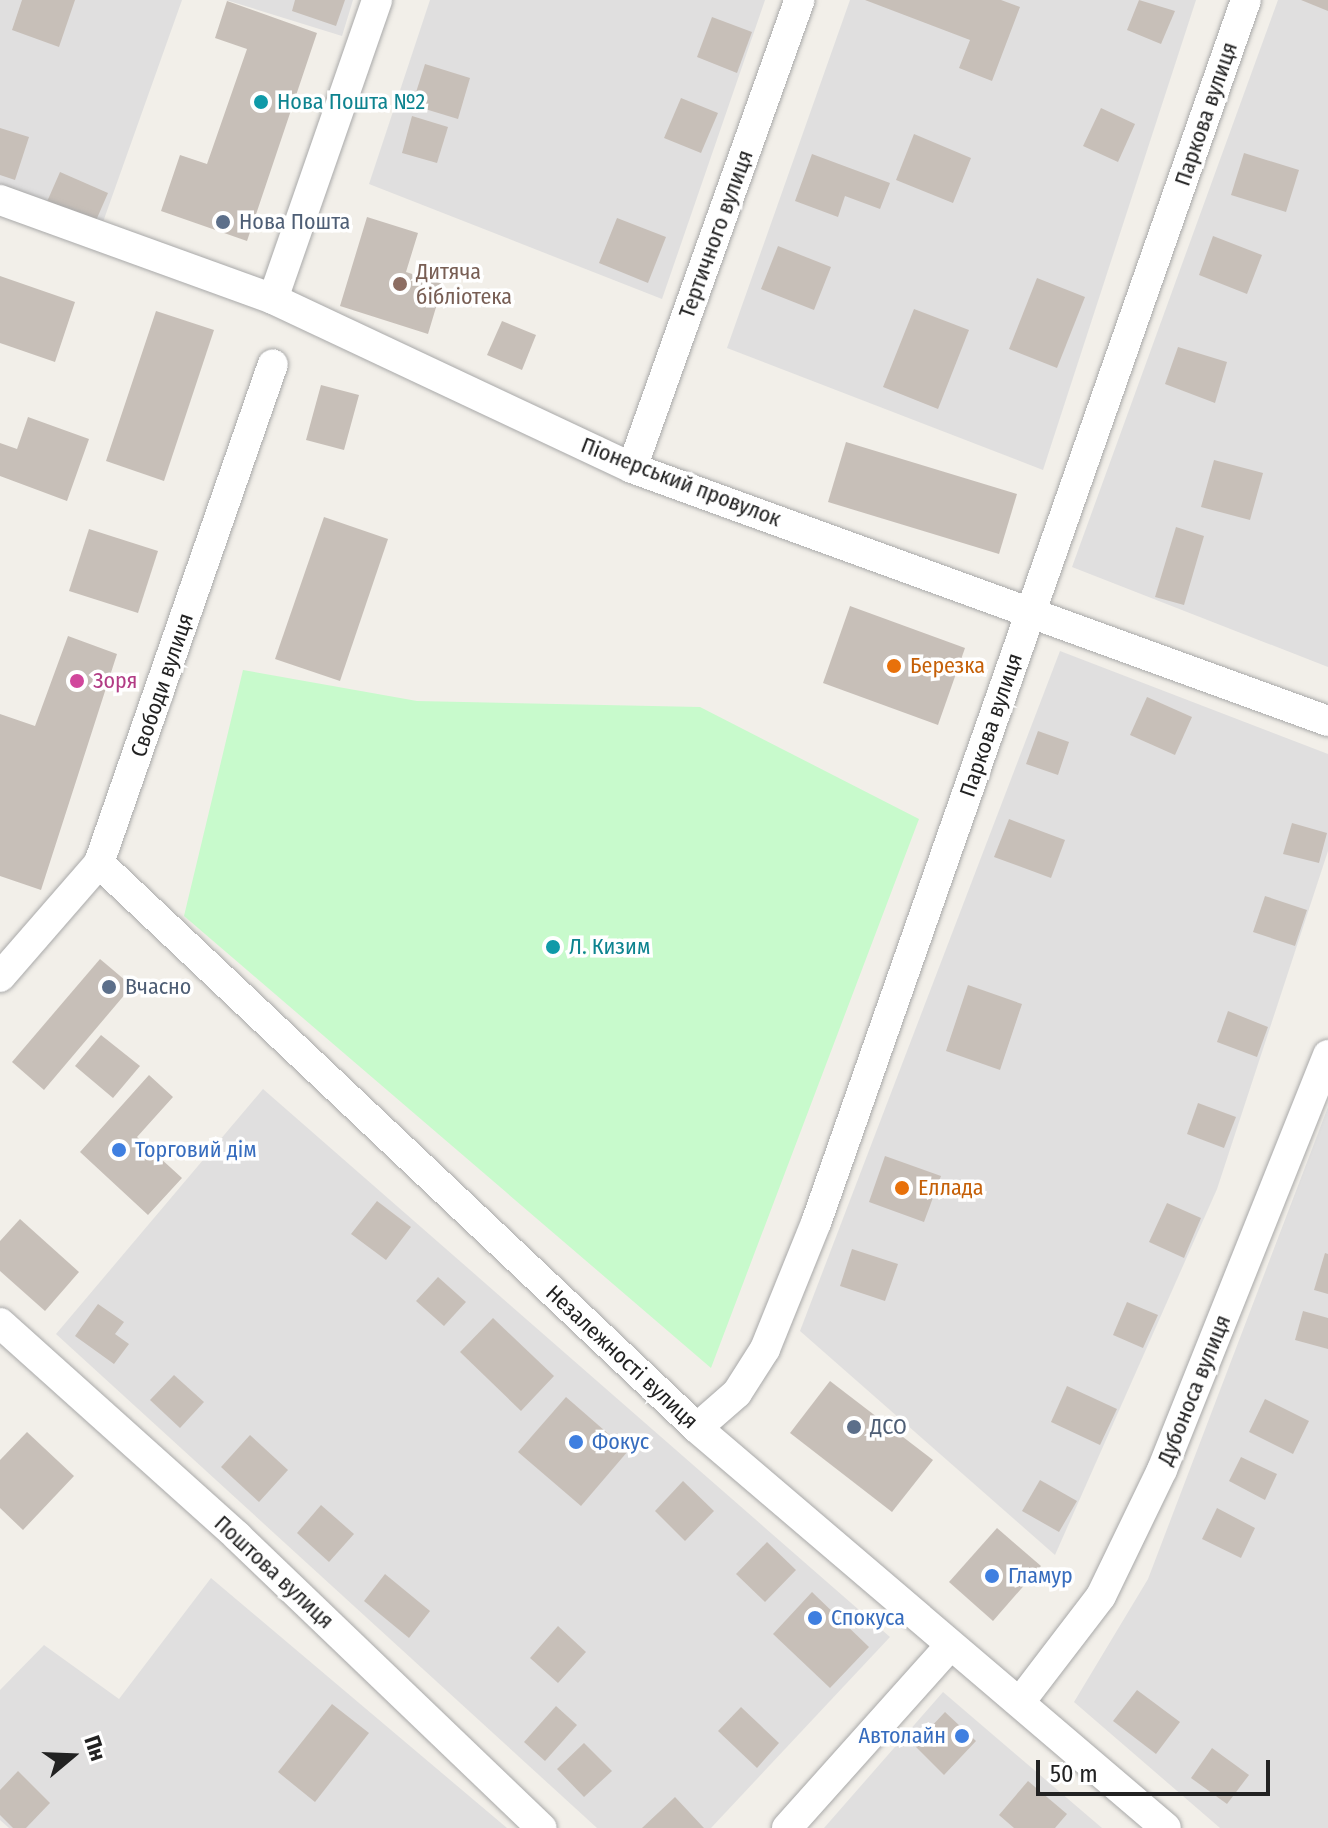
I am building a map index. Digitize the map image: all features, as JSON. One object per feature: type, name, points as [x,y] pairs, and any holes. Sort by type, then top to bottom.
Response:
[{"type":"street","points":[[273,299],[377,0]]},
{"type":"street","name":"Тертичного вулиця","points":[[632,468],[800,0]]},
{"type":"street","name":"Паркова вулиця","points":[[697,1428],[737,1393],[765,1349],[1031,612],[1246,0]]},
{"type":"street","name":"Піонерський провулок","points":[[0,200],[273,299],[632,468],[1328,721]]},
{"type":"street","name":"Свободи вулиця","points":[[0,977],[99,863],[273,364]]},
{"type":"street","name":"Незалежності вулиця","points":[[99,863],[697,1428],[949,1647],[1020,1702],[1166,1828]]},
{"type":"street","name":"Дубоноса вулиця","points":[[1020,1702],[1101,1596],[1162,1470],[1328,1055]]},
{"type":"street","name":"Поштова вулиця","points":[[0,1323],[237,1536],[542,1828]]},
{"type":"street","points":[[787,1828],[949,1647]]},
{"type":"shaded area","points":[[0,0],[182,0],[98,236],[0,200]]},
{"type":"shaded area","points":[[226,0],[353,0],[342,36]]},
{"type":"shaded area","points":[[430,0],[765,0],[662,299],[369,184]]},
{"type":"shaded area","points":[[850,0],[1196,0],[1043,470],[727,348]]},
{"type":"shaded area","points":[[1278,0],[1328,0],[1328,667],[1072,567]]},
{"type":"shaded area","points":[[1060,651],[1328,754],[1328,851],[1217,1189],[1055,1555],[800,1331]]},
{"type":"shaded area","points":[[263,1089],[890,1637],[711,1828],[597,1828],[56,1334]]},
{"type":"shaded area","points":[[1328,1107],[1328,1828],[1220,1828],[1074,1702],[1148,1579]]},
{"type":"shaded area","points":[[211,1578],[507,1828],[9,1828],[0,1820],[0,1690],[44,1645],[119,1699]]},
{"type":"shaded area","points":[[943,1692],[1102,1828],[824,1828]]},
{"type":"green space","points":[[243,670],[417,701],[700,707],[919,819],[711,1368],[184,916]]},
{"type":"building","points":[[22,0],[75,0],[59,47],[12,30]]},
{"type":"building","points":[[295,0],[345,0],[336,26],[292,11]]},
{"type":"building","points":[[865,0],[1001,0],[1020,7],[992,81],[959,68],[970,40]]},
{"type":"building","points":[[1139,0],[1175,11],[1161,44],[1127,30]]},
{"type":"building","points":[[1301,0],[1328,0],[1328,11]]},
{"type":"building","name":"Нова Пошта №2","points":[[227,1],[317,33],[247,241],[161,211],[180,155],[207,164],[247,49],[215,38]]},
{"type":"building","points":[[712,17],[752,32],[737,73],[697,57]]},
{"type":"building","points":[[425,64],[470,78],[458,119],[412,105]]},
{"type":"building","points":[[681,98],[718,113],[701,153],[664,138]]},
{"type":"building","points":[[1101,108],[1135,124],[1118,162],[1083,146]]},
{"type":"building","points":[[412,116],[448,127],[437,163],[402,153]]},
{"type":"building","points":[[0,128],[29,137],[15,180],[0,175]]},
{"type":"building","points":[[914,134],[971,158],[953,203],[896,180]]},
{"type":"building","points":[[1244,153],[1299,170],[1286,212],[1231,195]]},
{"type":"building","points":[[812,154],[890,183],[880,209],[845,196],[838,217],[795,201]]},
{"type":"building","points":[[60,172],[108,193],[94,225],[46,204]]},
{"type":"building","points":[[367,217],[418,233],[406,272],[443,284],[428,334],[340,306]]},
{"type":"building","points":[[617,218],[666,237],[648,283],[599,263]]},
{"type":"building","points":[[1213,236],[1262,255],[1247,294],[1199,275]]},
{"type":"building","points":[[778,246],[831,267],[814,310],[761,289]]},
{"type":"building","points":[[0,276],[75,302],[55,362],[0,343]]},
{"type":"building","points":[[1037,278],[1085,297],[1057,368],[1009,349]]},
{"type":"building","points":[[914,309],[969,330],[938,409],[883,387]]},
{"type":"building","points":[[156,311],[214,330],[164,481],[106,461]]},
{"type":"building","points":[[502,321],[536,335],[522,370],[487,355]]},
{"type":"building","points":[[1178,347],[1227,362],[1215,403],[1165,384]]},
{"type":"building","points":[[321,385],[359,395],[344,450],[306,440]]},
{"type":"building","points":[[28,417],[89,439],[67,501],[0,476],[0,443],[17,449]]},
{"type":"building","points":[[846,442],[1017,494],[999,554],[828,502]]},
{"type":"building","points":[[1214,460],[1263,473],[1250,520],[1201,507]]},
{"type":"building","points":[[324,517],[388,539],[340,681],[275,659]]},
{"type":"building","points":[[1176,527],[1204,536],[1184,605],[1155,597]]},
{"type":"building","name":"Зоря","points":[[89,529],[158,551],[138,613],[69,591]]},
{"type":"building","name":"Березка","points":[[850,606],[965,648],[938,725],[823,683]]},
{"type":"building","points":[[68,636],[117,654],[41,890],[0,876],[0,714],[35,726]]},
{"type":"building","points":[[1147,697],[1192,717],[1175,755],[1130,735]]},
{"type":"building","points":[[1038,731],[1069,742],[1058,775],[1026,764]]},
{"type":"building","points":[[1009,819],[1065,840],[1051,878],[994,857]]},
{"type":"building","points":[[1292,823],[1327,833],[1319,863],[1283,854]]},
{"type":"building","points":[[1265,896],[1307,910],[1295,946],[1253,932]]},
{"type":"building","points":[[100,959],[132,986],[44,1090],[12,1062]]},
{"type":"building","points":[[968,985],[1022,1004],[1000,1070],[946,1051]]},
{"type":"building","points":[[1228,1011],[1268,1027],[1257,1057],[1217,1042]]},
{"type":"building","points":[[101,1035],[140,1066],[113,1098],[75,1066]]},
{"type":"building","points":[[149,1075],[173,1097],[137,1137],[182,1178],[148,1215],[80,1152]]},
{"type":"building","points":[[1198,1103],[1236,1117],[1224,1148],[1187,1134]]},
{"type":"building","points":[[885,1156],[941,1176],[924,1222],[869,1202]]},
{"type":"building","points":[[377,1201],[411,1227],[386,1260],[351,1234]]},
{"type":"building","points":[[1167,1203],[1201,1218],[1184,1258],[1149,1242]]},
{"type":"building","points":[[20,1219],[79,1272],[45,1311],[0,1271],[0,1241]]},
{"type":"building","points":[[852,1249],[898,1264],[885,1301],[840,1286]]},
{"type":"building","points":[[1325,1253],[1328,1254],[1328,1294],[1314,1290]]},
{"type":"building","points":[[438,1277],[466,1302],[444,1326],[416,1301]]},
{"type":"building","points":[[1127,1302],[1158,1315],[1143,1348],[1113,1335]]},
{"type":"building","points":[[98,1304],[124,1322],[115,1334],[129,1344],[114,1364],[75,1336]]},
{"type":"building","points":[[1303,1311],[1328,1318],[1328,1349],[1295,1340]]},
{"type":"building","points":[[493,1318],[554,1376],[521,1411],[460,1352]]},
{"type":"building","points":[[174,1375],[204,1402],[180,1428],[150,1400]]},
{"type":"building","points":[[830,1381],[933,1460],[892,1512],[790,1433]]},
{"type":"building","points":[[1067,1386],[1117,1409],[1100,1445],[1051,1422]]},
{"type":"building","points":[[566,1397],[628,1451],[581,1506],[518,1452]]},
{"type":"building","points":[[1265,1399],[1309,1421],[1293,1454],[1249,1432]]},
{"type":"building","points":[[27,1432],[74,1476],[23,1530],[0,1508],[0,1460]]},
{"type":"building","points":[[250,1435],[288,1470],[259,1502],[221,1467]]},
{"type":"building","points":[[1241,1457],[1277,1474],[1265,1500],[1229,1481]]},
{"type":"building","points":[[1040,1480],[1077,1501],[1059,1532],[1022,1511]]},
{"type":"building","points":[[683,1481],[714,1511],[685,1541],[655,1511]]},
{"type":"building","points":[[321,1505],[354,1534],[329,1562],[297,1533]]},
{"type":"building","points":[[1217,1508],[1255,1528],[1241,1558],[1202,1539]]},
{"type":"building","points":[[997,1528],[1041,1566],[993,1621],[949,1582]]},
{"type":"building","points":[[767,1542],[796,1570],[765,1602],[736,1574]]},
{"type":"building","points":[[385,1574],[430,1611],[409,1638],[364,1601]]},
{"type":"building","points":[[812,1592],[869,1647],[830,1688],[773,1634]]},
{"type":"building","points":[[558,1626],[586,1652],[558,1683],[530,1658]]},
{"type":"building","points":[[1137,1690],[1180,1722],[1156,1754],[1113,1721]]},
{"type":"building","points":[[332,1704],[369,1733],[315,1802],[278,1772]]},
{"type":"building","points":[[556,1706],[577,1725],[545,1761],[524,1742]]},
{"type":"building","points":[[741,1707],[779,1743],[757,1768],[718,1731]]},
{"type":"building","points":[[945,1712],[976,1741],[944,1775],[914,1745]]},
{"type":"building","points":[[584,1743],[612,1771],[584,1797],[557,1769]]},
{"type":"building","points":[[1212,1748],[1249,1775],[1227,1804],[1191,1778]]},
{"type":"building","points":[[18,1771],[50,1803],[26,1828],[13,1828],[0,1815],[0,1790]]},
{"type":"building","points":[[1028,1781],[1067,1814],[1055,1828],[1014,1828],[999,1815]]},
{"type":"building","points":[[675,1797],[704,1828],[642,1828]]},
{"type":"place","name":"Нова Пошта №2","points":[[261,102]]},
{"type":"place","name":"Нова Пошта","points":[[223,222]]},
{"type":"place","name":"Дитяча бібліотека","points":[[400,284]]},
{"type":"place","name":"Березка","points":[[894,666]]},
{"type":"place","name":"Зоря","points":[[77,681]]},
{"type":"place","name":"Л. Кизим","points":[[553,947]]},
{"type":"place","name":"Вчасно","points":[[109,987]]},
{"type":"place","name":"Торговий дім","points":[[119,1150]]},
{"type":"place","name":"Еллада","points":[[902,1188]]},
{"type":"place","name":"ДСО","points":[[854,1427]]},
{"type":"place","name":"Фокус","points":[[576,1442]]},
{"type":"place","name":"Гламур","points":[[992,1576]]},
{"type":"place","name":"Спокуса","points":[[815,1618]]},
{"type":"place","name":"Автолайн","points":[[962,1736]]}]
